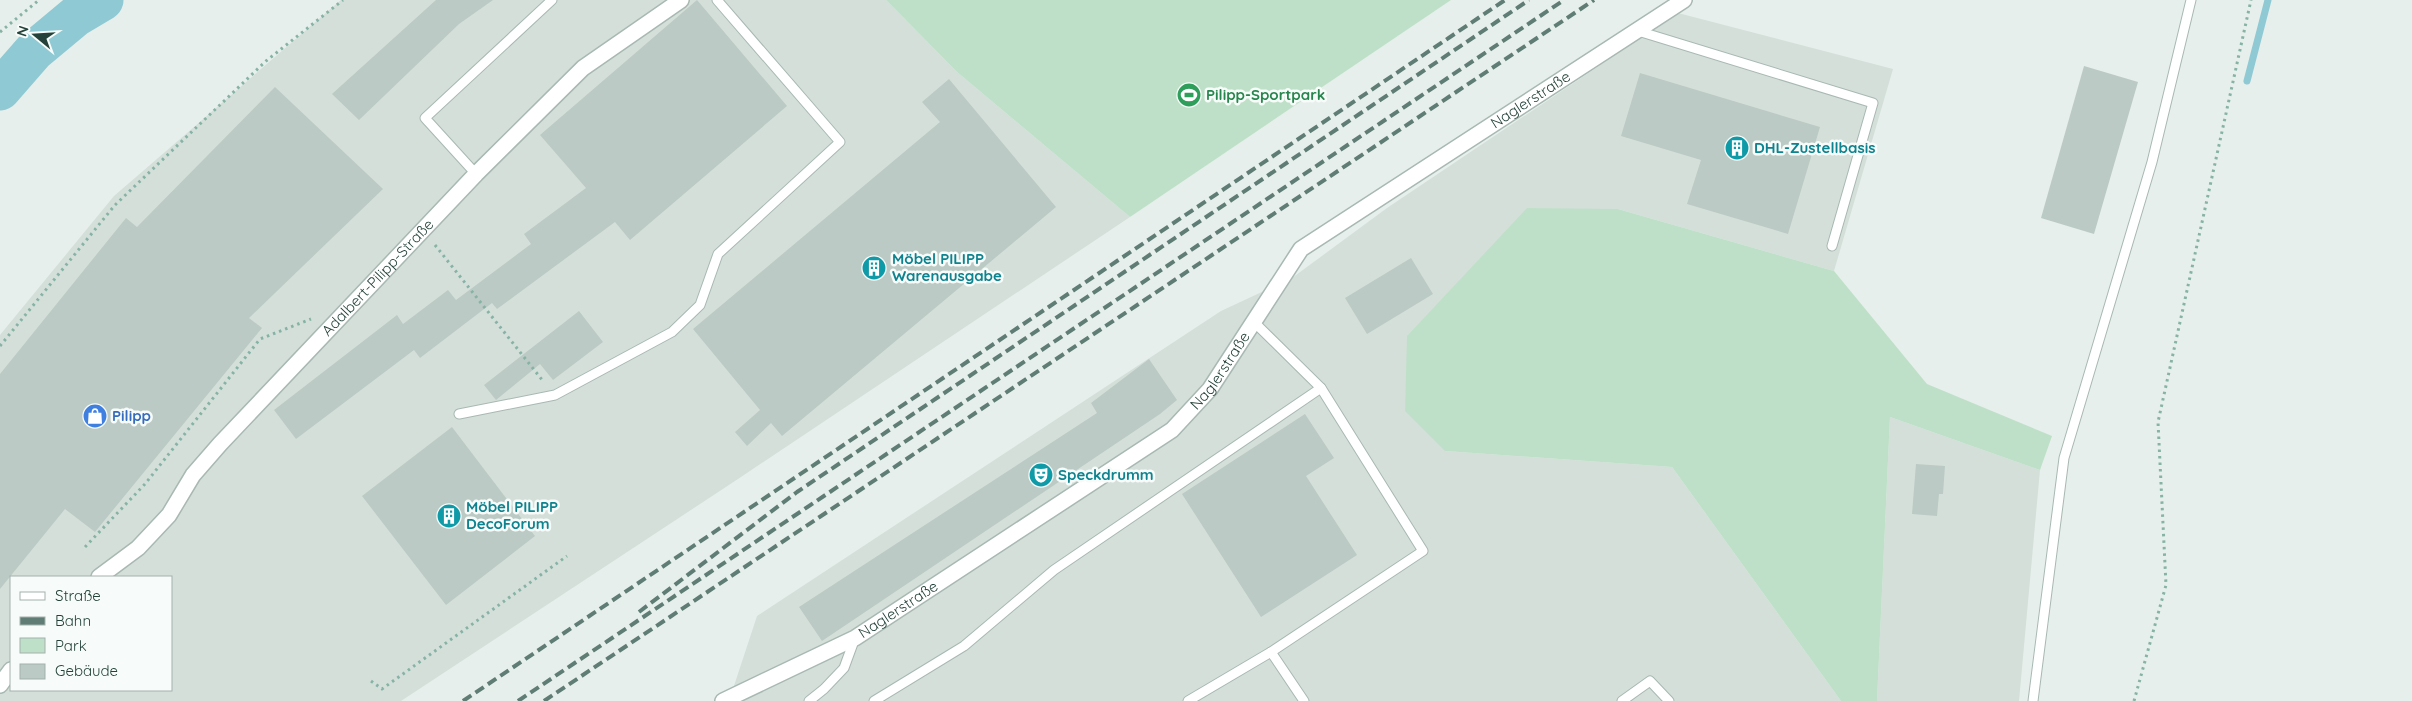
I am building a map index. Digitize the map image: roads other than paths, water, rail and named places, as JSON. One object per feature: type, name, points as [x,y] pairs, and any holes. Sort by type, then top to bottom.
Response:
[{"type":"street","name":"Adalbert-Pilipp-Straße","points":[[100,576],[138,548],[169,515],[193,475],[220,444],[476,174],[583,68],[681,0]]},
{"type":"street","name":"Naglerstraße","points":[[723,701],[855,638],[1172,430],[1210,389],[1301,249],[1684,0]]},
{"type":"street","points":[[0,685],[10,671]]},
{"type":"lane","points":[[476,174],[425,118],[552,0]]},
{"type":"lane","points":[[459,414],[555,395],[672,332],[700,305],[718,254],[840,142],[717,0]]},
{"type":"lane","points":[[2033,701],[2064,458],[2152,162],[2191,0]]},
{"type":"lane","points":[[1638,31],[1873,103],[1832,246]]},
{"type":"lane","points":[[1188,701],[1271,652],[1423,551],[1321,388],[1254,322]]},
{"type":"lane","points":[[874,701],[964,646],[1054,570],[1321,388]]},
{"type":"lane","points":[[809,701],[844,668],[855,638]]},
{"type":"lane","points":[[1271,652],[1304,701]]},
{"type":"lane","points":[[1622,701],[1650,681],[1669,701]]},
{"type":"waterway","points":[[0,90],[34,51],[76,16],[103,0]]},
{"type":"waterway","points":[[2247,81],[2268,0]]},
{"type":"railway","points":[[463,701],[1505,0]]},
{"type":"railway","points":[[639,612],[797,492],[1529,0]]},
{"type":"railway","points":[[518,701],[1564,0]]},
{"type":"railway","points":[[544,701],[1594,0]]},
{"type":"place","name":"Pilipp-Sportpark","points":[[1189,95]]},
{"type":"place","name":"DHL-Zustellbasis","points":[[1737,148]]},
{"type":"place","name":"Möbel PILIPP Warenausgabe","points":[[874,268]]},
{"type":"place","name":"Pilipp","points":[[95,416]]},
{"type":"place","name":"Speckdrumm","points":[[1041,475]]},
{"type":"place","name":"Möbel PILIPP DecoForum","points":[[449,516]]}]
